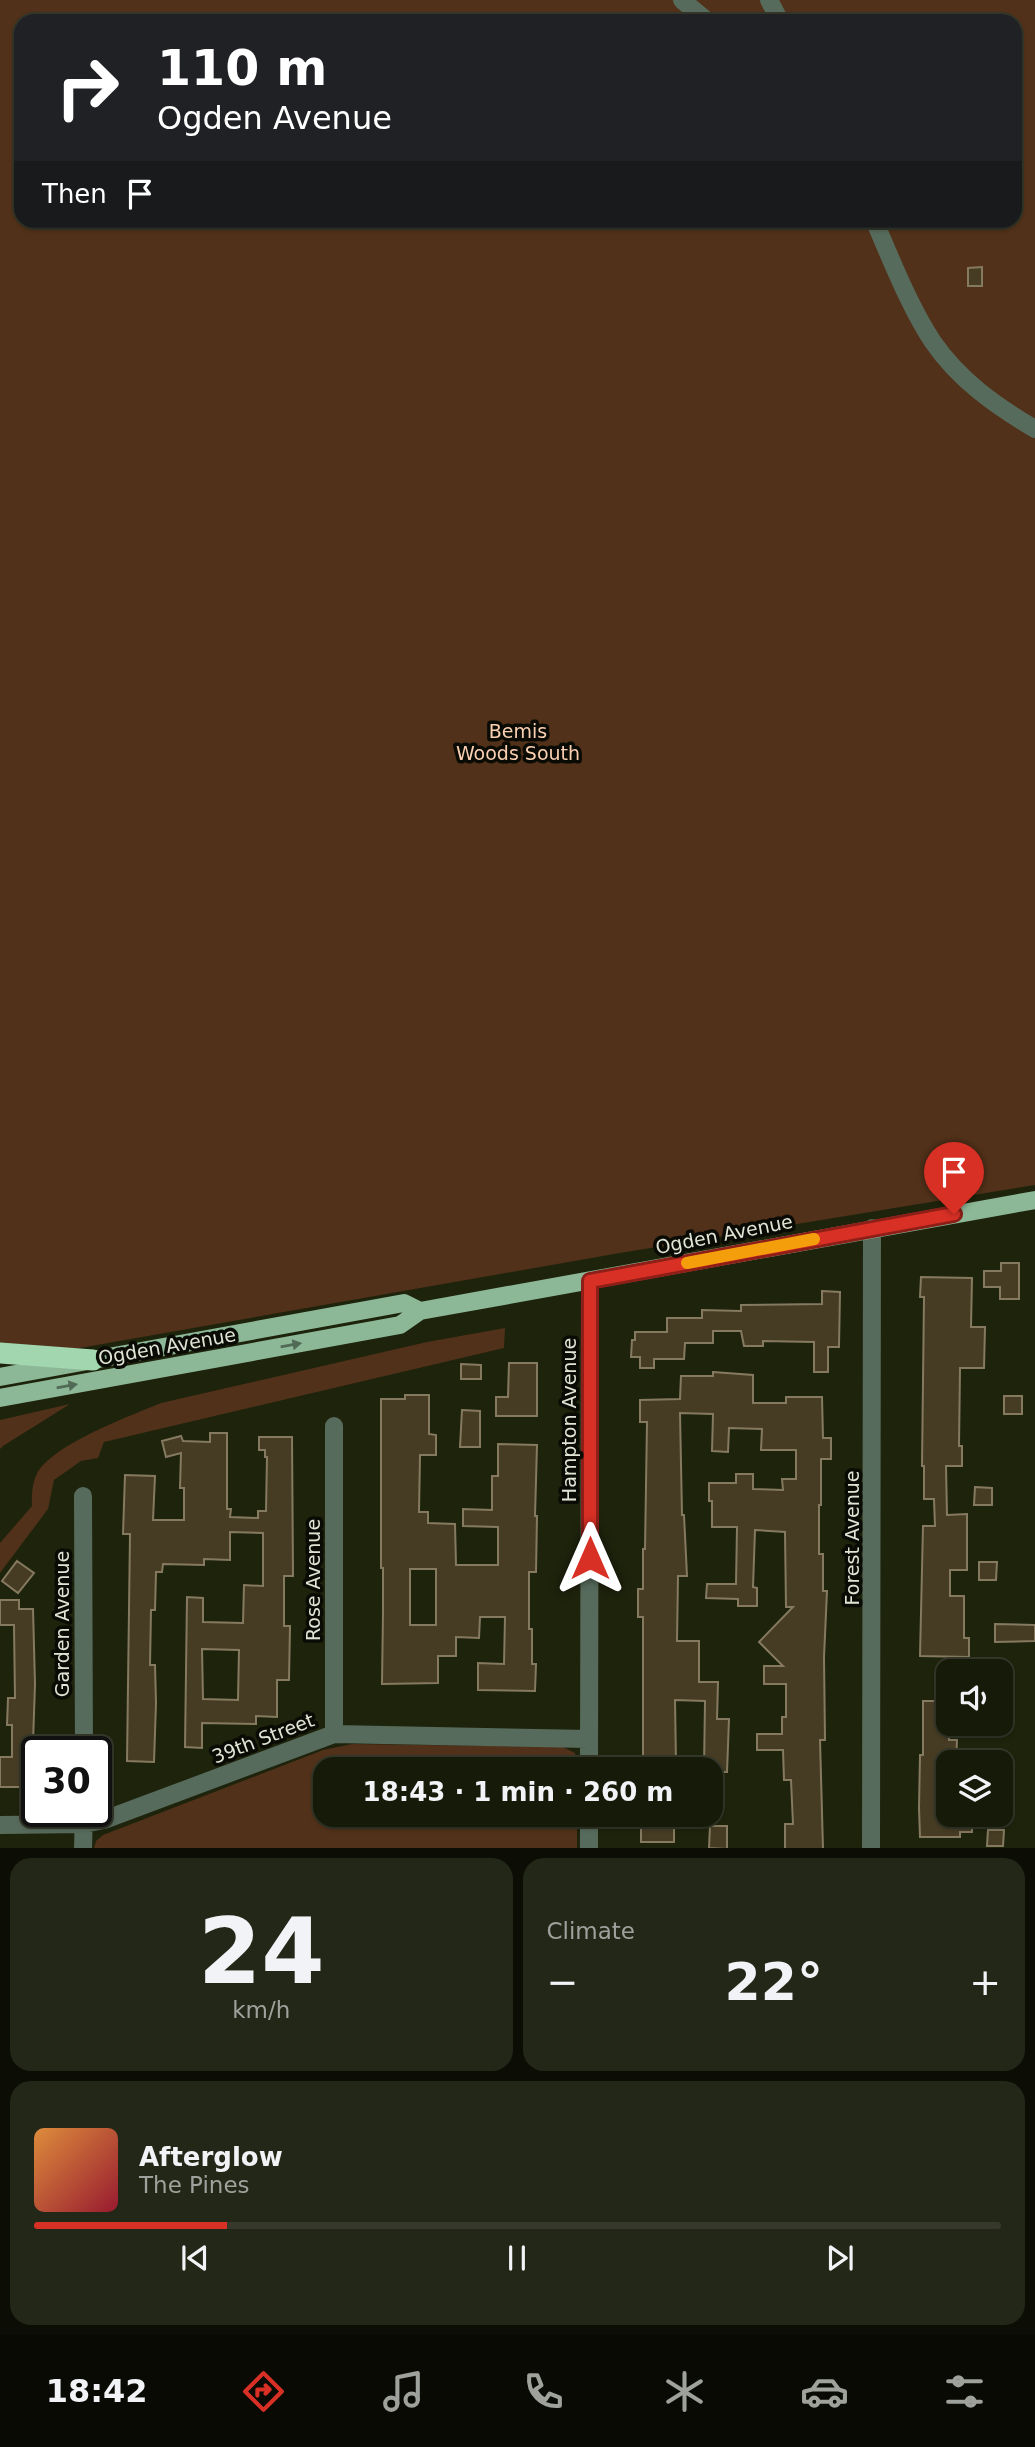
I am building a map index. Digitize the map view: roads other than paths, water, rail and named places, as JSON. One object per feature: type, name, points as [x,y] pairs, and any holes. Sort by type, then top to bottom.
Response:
[{"type":"highway","points":[[0,1353],[93,1360]]},
{"type":"main road","name":"Ogden Avenue","points":[[0,1398],[400,1325],[420,1311],[1035,1199]]},
{"type":"main road","name":"Ogden Avenue","points":[[0,1377],[404,1303],[420,1311]]},
{"type":"street","points":[[682,0],[699,14]]},
{"type":"street","points":[[878,228],[933,342],[977,391],[1035,429]]},
{"type":"street","name":"Forest Avenue","points":[[871,1848],[872,1228]]},
{"type":"street","name":"Hampton Avenue","points":[[589,1757],[590,1281]]},
{"type":"street","name":"Rose Avenue","points":[[334,1426],[334,1734]]},
{"type":"street","name":"Garden Avenue","points":[[83,1496],[83,1736]]},
{"type":"street","name":"39th Street","points":[[112,1817],[334,1734],[589,1739]]},
{"type":"street","name":"39th Street","points":[[0,1825],[21,1823]]},
{"type":"street","points":[[83,1827],[83,1848]]},
{"type":"street","points":[[589,1827],[589,1848]]},
{"type":"park label","name":"Bemis Woods South","points":[[518,742]]}]
